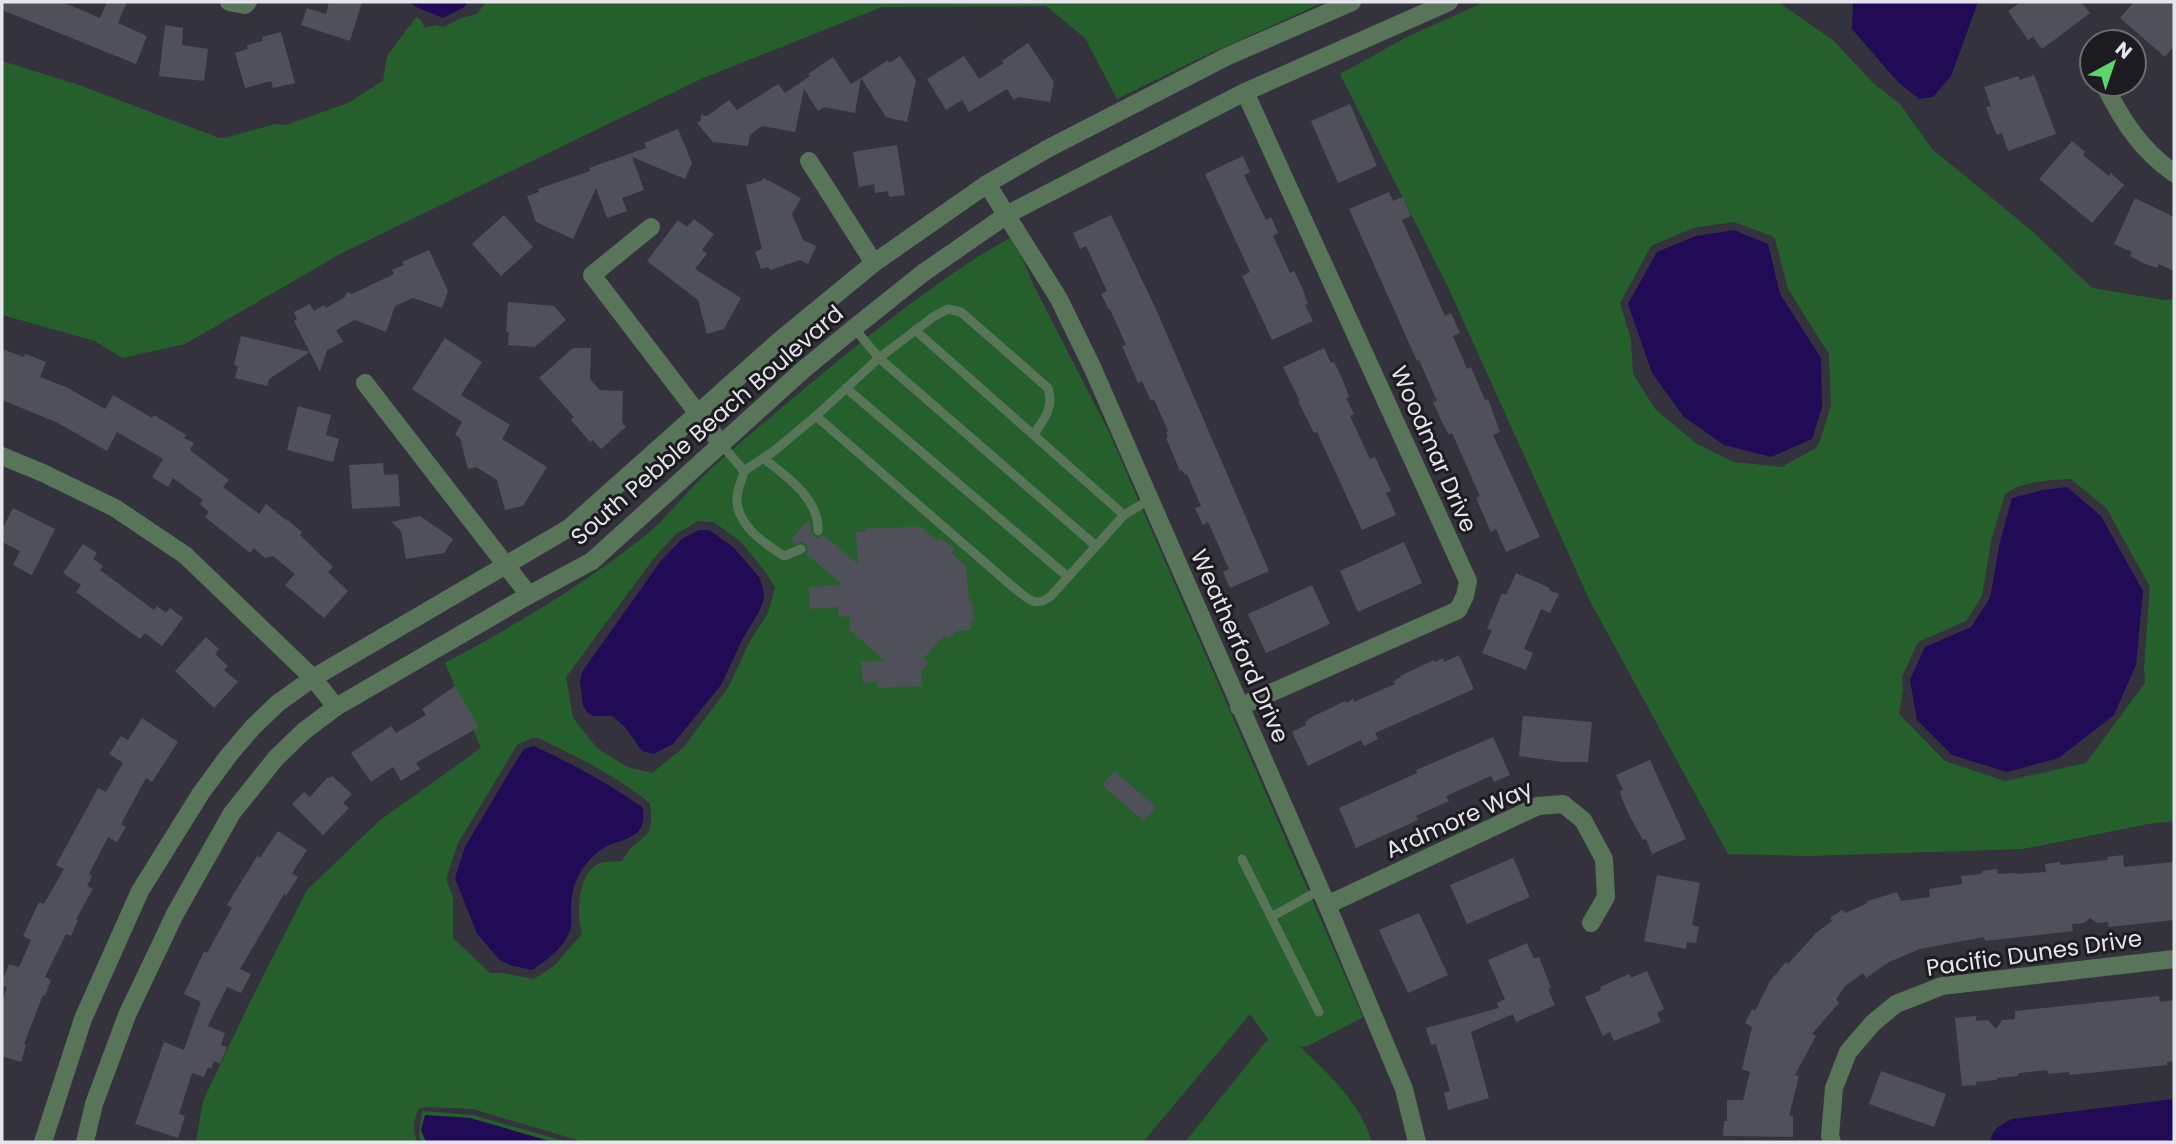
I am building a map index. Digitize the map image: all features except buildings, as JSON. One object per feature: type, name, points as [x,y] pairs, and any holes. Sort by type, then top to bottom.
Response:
[{"type":"street","points":[[229,2],[245,5],[248,2]]},
{"type":"street","name":"South Pebble Beach Boulevard","points":[[43,1142],[83,1019],[140,891],[201,793],[229,755],[278,703],[313,678],[569,528],[779,341],[874,263],[987,184],[1047,149],[1228,56],[1352,2]]},
{"type":"street","name":"South Pebble Beach Boulevard","points":[[85,1142],[94,1104],[127,1015],[175,914],[232,813],[276,758],[304,731],[336,708],[592,561],[803,370],[923,273],[1008,214],[1245,92],[1450,2]]},
{"type":"street","name":"Woodmar Drive","points":[[1239,707],[1458,610],[1468,581],[1245,92]]},
{"type":"street","points":[[2111,98],[2126,126],[2138,141],[2174,173]]},
{"type":"street","points":[[809,161],[874,263]]},
{"type":"street","name":"Weatherford Drive","points":[[987,184],[1059,299],[1093,369],[1324,897],[1404,1089],[1417,1142]]},
{"type":"street","points":[[651,227],[592,275],[722,446]]},
{"type":"street","points":[[365,383],[529,595]]},
{"type":"street","points":[[2,456],[116,508],[186,555],[313,678],[336,708]]},
{"type":"street","name":"Ardmore Way","points":[[1324,897],[1538,806],[1563,804],[1583,820],[1604,859],[1606,897],[1591,923]]},
{"type":"street","name":"Pacific Dunes Drive","points":[[1832,1142],[1830,1136],[1834,1088],[1848,1052],[1873,1023],[1896,1004],[1942,986],[2174,959]]},
{"type":"lane","points":[[801,550],[784,556],[757,539],[739,512],[737,497],[744,471],[816,416],[879,358],[933,317],[948,309],[961,312],[1048,388],[1051,398],[1049,412],[1034,434]]},
{"type":"lane","points":[[854,328],[879,358],[1096,546]]},
{"type":"lane","points":[[915,331],[1124,515]]},
{"type":"lane","points":[[846,388],[1068,577]]},
{"type":"lane","points":[[816,416],[1034,603],[1042,603],[1051,596],[1124,515],[1149,499]]},
{"type":"lane","points":[[722,446],[744,471]]},
{"type":"lane","points":[[763,458],[789,478],[808,499],[818,516],[818,531]]},
{"type":"lane","points":[[1242,859],[1319,1012]]},
{"type":"lane","points":[[1271,917],[1324,897]]},
{"type":"green space","points":[[486,2],[1324,2],[1117,99],[1085,38],[1046,6],[882,7],[701,79],[340,254],[185,344],[122,358],[95,341],[2,315],[2,61],[79,85],[225,138],[275,124],[286,125],[348,103],[383,81],[387,56],[416,17],[425,28],[435,25],[443,27],[477,14]]},
{"type":"green space","points":[[1484,2],[1778,2],[1834,41],[1872,82],[1900,104],[1932,149],[2032,231],[2092,288],[2164,300],[2174,299],[2174,821],[2023,849],[1807,856],[1728,854],[1590,601],[1448,287],[1340,74],[1405,38]],"holes":[[[1734,222],[1775,239],[1788,289],[1829,354],[1831,405],[1820,441],[1816,448],[1782,467],[1734,462],[1697,444],[1655,409],[1633,374],[1631,340],[1620,303],[1651,246],[1693,228]],[[2071,479],[2107,509],[2150,587],[2145,683],[2086,763],[2005,781],[1945,761],[1899,714],[1902,677],[1918,642],[1966,621],[1982,596],[1991,541],[2005,494],[2028,484]]]},
{"type":"green space","points":[[1010,238],[1108,430],[1363,1017],[1308,1046],[1300,1047],[1352,1102],[1372,1142],[1185,1142],[1268,1039],[1250,1014],[1143,1142],[584,1142],[473,1109],[426,1107],[419,1109],[416,1117],[414,1130],[417,1142],[196,1142],[203,1101],[307,890],[379,821],[481,748],[445,663],[548,604],[646,535],[704,475],[822,374],[913,302]],"holes":[[[698,521],[714,522],[741,542],[775,587],[768,613],[750,641],[728,688],[683,748],[652,773],[627,767],[597,748],[573,718],[566,677],[654,558],[676,534]],[[538,738],[568,752],[624,784],[650,803],[651,817],[648,832],[622,861],[601,863],[591,869],[580,896],[582,934],[555,965],[534,979],[490,973],[453,938],[453,897],[446,879],[458,843],[517,745]]]},
{"type":"green space","points":[[422,1111],[473,1115],[567,1142],[422,1142],[419,1137]]},
{"type":"shaded area","points":[[411,2],[468,2],[443,18],[414,6]]},
{"type":"shaded area","points":[[1853,2],[1978,2],[1951,76],[1933,97],[1919,99],[1898,82],[1852,29]]},
{"type":"shaded area","points":[[1734,230],[1768,244],[1780,294],[1821,358],[1822,407],[1812,439],[1771,457],[1724,445],[1684,417],[1652,373],[1628,304],[1657,252],[1696,236]]},
{"type":"shaded area","points":[[2067,487],[2101,516],[2143,591],[2136,665],[2114,715],[2059,758],[2007,772],[1952,755],[1917,720],[1910,680],[1925,647],[1971,627],[1990,598],[2000,542],[2012,498]]},
{"type":"shaded area","points":[[699,530],[709,530],[734,548],[759,577],[764,599],[721,685],[673,744],[654,754],[642,751],[625,727],[612,716],[593,716],[587,712],[583,706],[580,681],[582,672],[660,562],[682,539]]},
{"type":"shaded area","points":[[534,746],[590,774],[630,799],[643,808],[643,819],[638,832],[602,849],[586,864],[573,891],[569,933],[556,952],[532,970],[500,960],[477,934],[455,878],[465,847],[510,771],[524,749]]},
{"type":"shaded area","points":[[2174,1099],[2174,1142],[1991,1142],[1995,1130],[2012,1119]]},
{"type":"shaded area","points":[[425,1115],[470,1118],[553,1142],[426,1142],[421,1130]]}]
